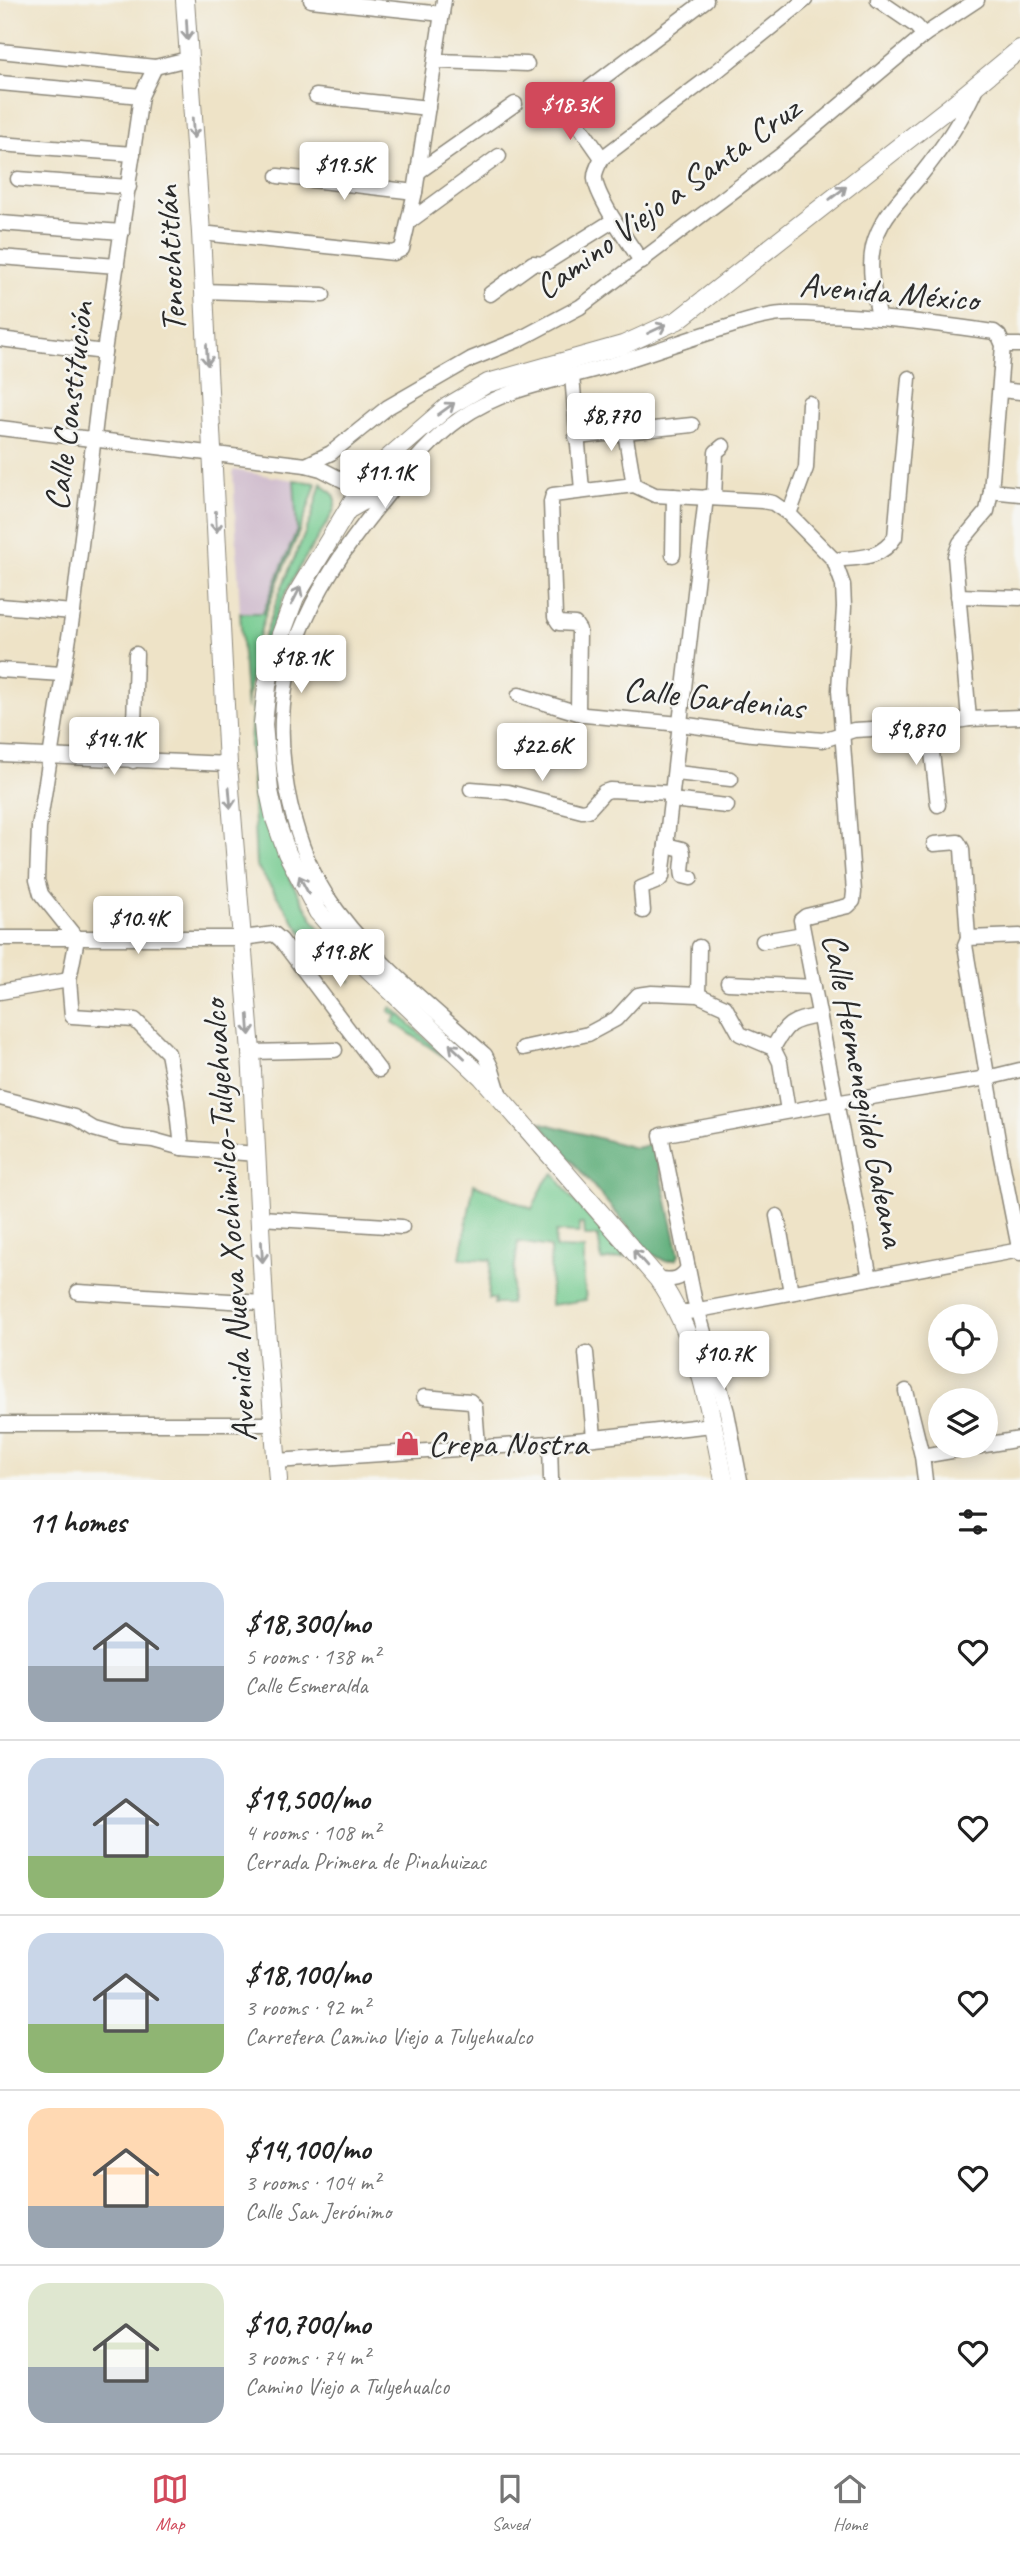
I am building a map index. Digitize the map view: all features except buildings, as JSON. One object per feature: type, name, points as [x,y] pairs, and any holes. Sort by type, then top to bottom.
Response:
[{"type":"main road","name":"Tenochtitlán","points":[[185,0],[213,454]]},
{"type":"main road","points":[[724,1480],[688,1311],[500,1096],[463,1057],[367,968],[318,912],[287,853],[269,791],[264,744],[264,704],[269,670],[295,597],[360,489],[380,465],[447,407],[488,383],[623,345],[678,320],[1020,49]]},
{"type":"main road","name":"Avenida Nueva Xochimilco-Tulyehualco","points":[[213,454],[228,764],[251,1052],[264,1303],[278,1480]]},
{"type":"main road","points":[[348,510],[372,496],[391,477],[405,473]]},
{"type":"street","points":[[201,233],[394,253],[402,249],[411,220],[443,7],[311,0]]},
{"type":"street","points":[[602,158],[572,115],[569,108],[571,102],[706,0]]},
{"type":"street","points":[[642,262],[614,220],[595,181],[595,172],[602,158],[805,0]]},
{"type":"street","points":[[878,0],[916,26],[924,35]]},
{"type":"street","name":"Camino Viejo a Santa Cruz","points":[[306,465],[331,453],[388,407],[471,359],[518,340],[580,307],[781,155],[924,35],[963,12],[977,0]]},
{"type":"street","points":[[0,51],[155,67],[188,60]]},
{"type":"street","points":[[436,61],[527,64]]},
{"type":"street","name":"Calle Constitución","points":[[77,939],[41,894],[37,880],[39,827],[73,612],[104,352],[132,154],[141,96],[155,67]]},
{"type":"street","points":[[0,83],[141,96]]},
{"type":"street","points":[[879,316],[871,266],[880,226],[958,125],[978,83]]},
{"type":"street","points":[[316,96],[428,108]]},
{"type":"street","points":[[418,172],[516,104]]},
{"type":"street","points":[[0,144],[132,154]]},
{"type":"street","points":[[411,220],[499,156]]},
{"type":"street","points":[[278,176],[415,192]]},
{"type":"street","points":[[18,179],[129,187]]},
{"type":"street","points":[[490,294],[533,263],[544,264],[614,220]]},
{"type":"street","points":[[0,223],[122,232]]},
{"type":"street","points":[[0,257],[117,266]]},
{"type":"street","points":[[203,291],[323,295]]},
{"type":"street","name":"Avenida México","points":[[500,1096],[485,1055],[385,964],[349,926],[325,893],[307,859],[292,815],[284,769],[281,711],[286,676],[295,643],[321,587],[356,534],[428,444],[464,416],[509,393],[612,365],[709,332],[781,314],[879,316],[994,332],[1001,341],[1020,345]]},
{"type":"street","points":[[0,339],[104,352]]},
{"type":"street","points":[[969,719],[955,556],[960,543],[987,512],[992,491],[1001,390],[1001,341]]},
{"type":"street","points":[[572,376],[582,490]]},
{"type":"street","points":[[834,560],[874,555],[887,550],[895,537],[909,378]]},
{"type":"street","points":[[1001,390],[1020,392]]},
{"type":"street","points":[[789,514],[806,468],[809,403]]},
{"type":"street","points":[[576,437],[692,425]]},
{"type":"street","points":[[0,428],[306,465],[360,489]]},
{"type":"street","points":[[625,432],[634,485]]},
{"type":"street","points":[[643,911],[641,888],[662,877],[716,452],[723,446]]},
{"type":"street","name":"Calle Hermenegildo Galeana","points":[[578,711],[579,630],[575,624],[559,623],[555,617],[551,502],[553,495],[634,485],[655,495],[762,500],[773,503],[789,514],[834,560],[843,585],[839,690],[853,901],[848,906],[803,917],[803,934],[870,1278]]},
{"type":"street","points":[[992,491],[1020,494]]},
{"type":"street","points":[[673,555],[674,496]]},
{"type":"street","points":[[958,596],[1020,598]]},
{"type":"street","points":[[0,606],[73,612]]},
{"type":"street","points":[[133,761],[136,654]]},
{"type":"street","points":[[0,670],[62,674]]},
{"type":"street","name":"Calle Gardenias","points":[[519,695],[585,715],[824,740],[854,730],[929,726],[969,719],[1020,718]]},
{"type":"street","points":[[929,726],[937,805]]},
{"type":"street","points":[[0,754],[228,764]]},
{"type":"street","points":[[676,773],[731,779]]},
{"type":"street","points":[[471,789],[508,792],[582,811],[588,810],[604,792],[610,790],[727,806]]},
{"type":"street","points":[[688,1311],[1020,1251],[987,1078],[967,942],[962,849],[957,842],[934,844]]},
{"type":"street","points":[[666,845],[682,849],[685,855],[683,876],[691,878]]},
{"type":"street","points":[[0,938],[243,938],[274,934],[379,1070]]},
{"type":"street","points":[[763,941],[803,934]]},
{"type":"street","points":[[967,942],[1020,936]]},
{"type":"street","points":[[77,939],[69,980],[72,1016],[135,1020],[168,1053],[182,1149]]},
{"type":"street","points":[[698,995],[699,947]]},
{"type":"street","points":[[0,992],[69,980]]},
{"type":"street","points":[[728,983],[814,986]]},
{"type":"street","points":[[523,1048],[588,1034],[616,1019],[638,995],[698,995],[725,1007],[740,1034],[773,1048],[779,1062],[788,1111]]},
{"type":"street","points":[[773,1048],[785,1027],[794,1020],[818,1016]]},
{"type":"street","points":[[251,1052],[335,1050]]},
{"type":"street","points":[[740,1480],[727,1412],[688,1311],[688,1268],[661,1135],[1020,1070]]},
{"type":"street","points":[[0,1098],[74,1117],[94,1129],[122,1137],[153,1140],[182,1149],[256,1154]]},
{"type":"street","points":[[778,1216],[791,1293]]},
{"type":"street","points":[[261,1218],[402,1227]]},
{"type":"street","points":[[658,1279],[673,1280],[682,1276],[688,1268]]},
{"type":"street","points":[[78,1292],[264,1303]]},
{"type":"street","points":[[586,1353],[594,1437]]},
{"type":"street","points":[[906,1391],[925,1480]]},
{"type":"street","points":[[424,1397],[470,1401],[475,1407],[478,1446]]},
{"type":"street","points":[[0,1424],[272,1424]]},
{"type":"street","points":[[276,1461],[550,1443],[712,1425]]},
{"type":"street","points":[[998,1443],[1020,1439]]},
{"type":"street","points":[[550,1443],[551,1480]]},
{"type":"street","points":[[922,1456],[928,1455]]},
{"type":"shaded area","points":[[233,470],[294,480],[297,530],[263,613],[240,613]]},
{"type":"green space","points":[[294,480],[316,483],[302,526],[263,622],[247,709],[240,613],[263,613],[297,530]]},
{"type":"green space","points":[[321,483],[335,496],[335,506],[283,599],[268,642],[259,686],[256,730],[259,775],[268,818],[282,861],[302,901],[327,939],[319,947],[351,982],[300,930],[256,865],[250,744],[255,676],[263,640],[311,519]]},
{"type":"green space","points":[[392,1007],[447,1059],[393,1022],[397,1016],[389,1011]]},
{"type":"green space","points":[[539,1122],[635,1148],[654,1144],[679,1254],[677,1259],[665,1261],[650,1253]]},
{"type":"green space","points":[[554,1173],[569,1195],[625,1257],[602,1261],[598,1236],[585,1236],[584,1224],[579,1224],[579,1233],[556,1232],[555,1248],[584,1249],[586,1300],[551,1305],[550,1247],[518,1242],[510,1304],[494,1304],[495,1299],[488,1299],[491,1260],[460,1258],[474,1184],[532,1209],[545,1182]]},
{"type":"place","name":"Crepa Nostra","points":[[408,1443]]}]
